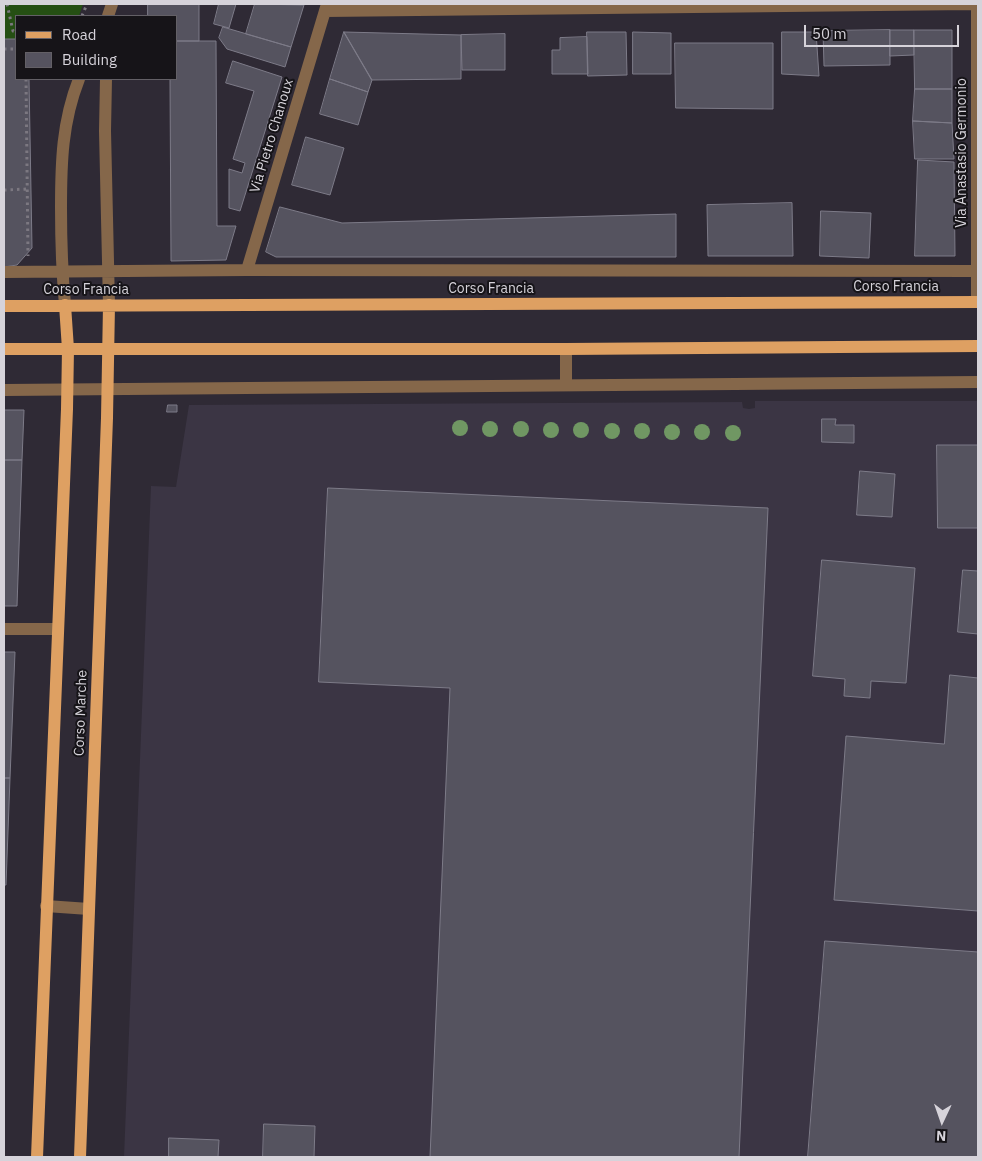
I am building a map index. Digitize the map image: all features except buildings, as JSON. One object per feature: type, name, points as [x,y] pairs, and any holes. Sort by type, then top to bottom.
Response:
[{"type":"main road","name":"Corso Francia","points":[[4,306],[978,302]]},
{"type":"main road","name":"Corso Marche","points":[[37,1157],[67,389],[68,349],[65,305]]},
{"type":"main road","name":"Corso Marche","points":[[80,1157],[108,389],[109,305]]},
{"type":"main road","points":[[4,349],[566,349],[978,346]]},
{"type":"street","name":"Via Pietro Chanoux","points":[[247,270],[326,7],[971,4]]},
{"type":"street","name":"Via Anastasio Germonio","points":[[977,4],[978,302]]},
{"type":"street","name":"Corso Francia","points":[[62,271],[62,154],[67,117],[79,80]]},
{"type":"street","name":"Corso Francia","points":[[106,80],[107,271]]},
{"type":"street","name":"Corso Francia","points":[[4,272],[247,270],[978,271]]},
{"type":"street","name":"Corso Marche","points":[[62,271],[65,305]]},
{"type":"street","name":"Corso Marche","points":[[107,271],[109,305]]},
{"type":"street","points":[[566,349],[566,384]]},
{"type":"street","points":[[4,390],[978,382]]},
{"type":"street","points":[[4,629],[58,629]]},
{"type":"street","points":[[46,906],[89,909]]},
{"type":"path","points":[[5,4],[13,31],[15,32]]},
{"type":"path","points":[[26,80],[29,272]]},
{"type":"path","points":[[4,190],[28,190]]},
{"type":"shaded area","points":[[755,401],[978,401],[978,1157],[124,1157],[151,486],[176,487],[189,405],[742,402],[743,408],[749,409],[755,408]]},
{"type":"green space","points":[[4,4],[83,4],[79,15],[15,15],[15,39],[4,39]]}]
